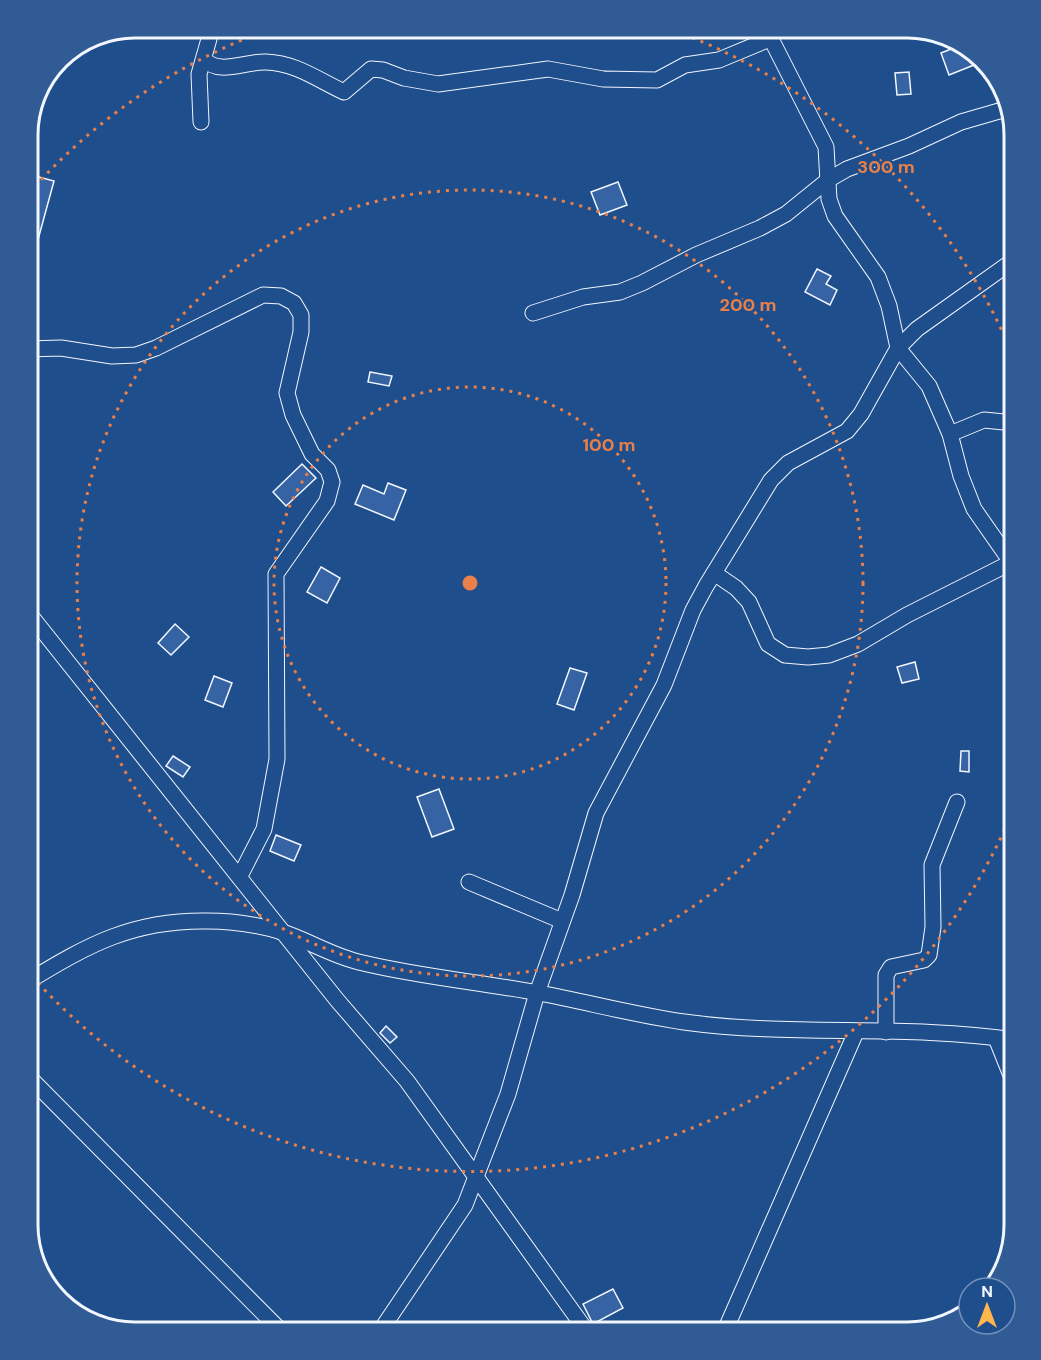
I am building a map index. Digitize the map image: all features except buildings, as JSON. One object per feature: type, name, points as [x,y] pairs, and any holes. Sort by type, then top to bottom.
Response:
[{"type":"street","points":[[201,122],[199,74],[209,38]]},
{"type":"street","points":[[204,59],[210,66],[220,68],[244,63],[286,65],[314,75],[344,93],[371,69],[438,84],[548,69],[603,79],[657,80],[685,65],[718,60],[758,38]]},
{"type":"street","points":[[772,38],[826,147],[829,199],[835,216],[878,277],[889,306],[898,348],[929,386],[950,434],[961,476],[974,509],[1004,550]]},
{"type":"street","points":[[533,313],[583,297],[620,292],[642,283],[696,255],[760,228],[786,214],[828,180],[847,169],[909,146],[961,122],[1001,111]]},
{"type":"street","points":[[387,1322],[465,1205],[508,1094],[537,993],[596,813],[664,685],[693,610],[714,573],[771,480],[788,463],[838,437],[855,423],[898,348],[917,329],[1004,267]]},
{"type":"street","points":[[38,349],[62,348],[112,356],[136,355],[156,348],[263,295],[281,296],[294,303],[301,315],[301,332],[287,393],[293,415],[312,454],[328,470],[332,482],[327,501],[276,574],[277,759],[264,829],[240,876]]},
{"type":"street","points":[[950,434],[984,420],[1004,422]]},
{"type":"street","points":[[714,573],[736,588],[749,602],[768,644],[785,655],[808,657],[829,655],[858,644],[907,615],[1004,566]]},
{"type":"street","points":[[38,625],[337,1000],[407,1081],[580,1322]]},
{"type":"street","points":[[886,1032],[886,975],[891,967],[924,960],[929,955],[933,927],[932,865],[957,802]]},
{"type":"street","points":[[470,882],[562,921]]},
{"type":"street","points":[[38,975],[70,956],[134,927],[208,921],[245,924],[284,932],[338,957],[385,969],[537,993],[684,1022],[856,1032],[937,1033],[1004,1039]]},
{"type":"street","points":[[729,1322],[856,1032]]},
{"type":"street","points":[[996,1038],[1004,1058]]},
{"type":"street","points":[[38,1086],[272,1322]]}]
